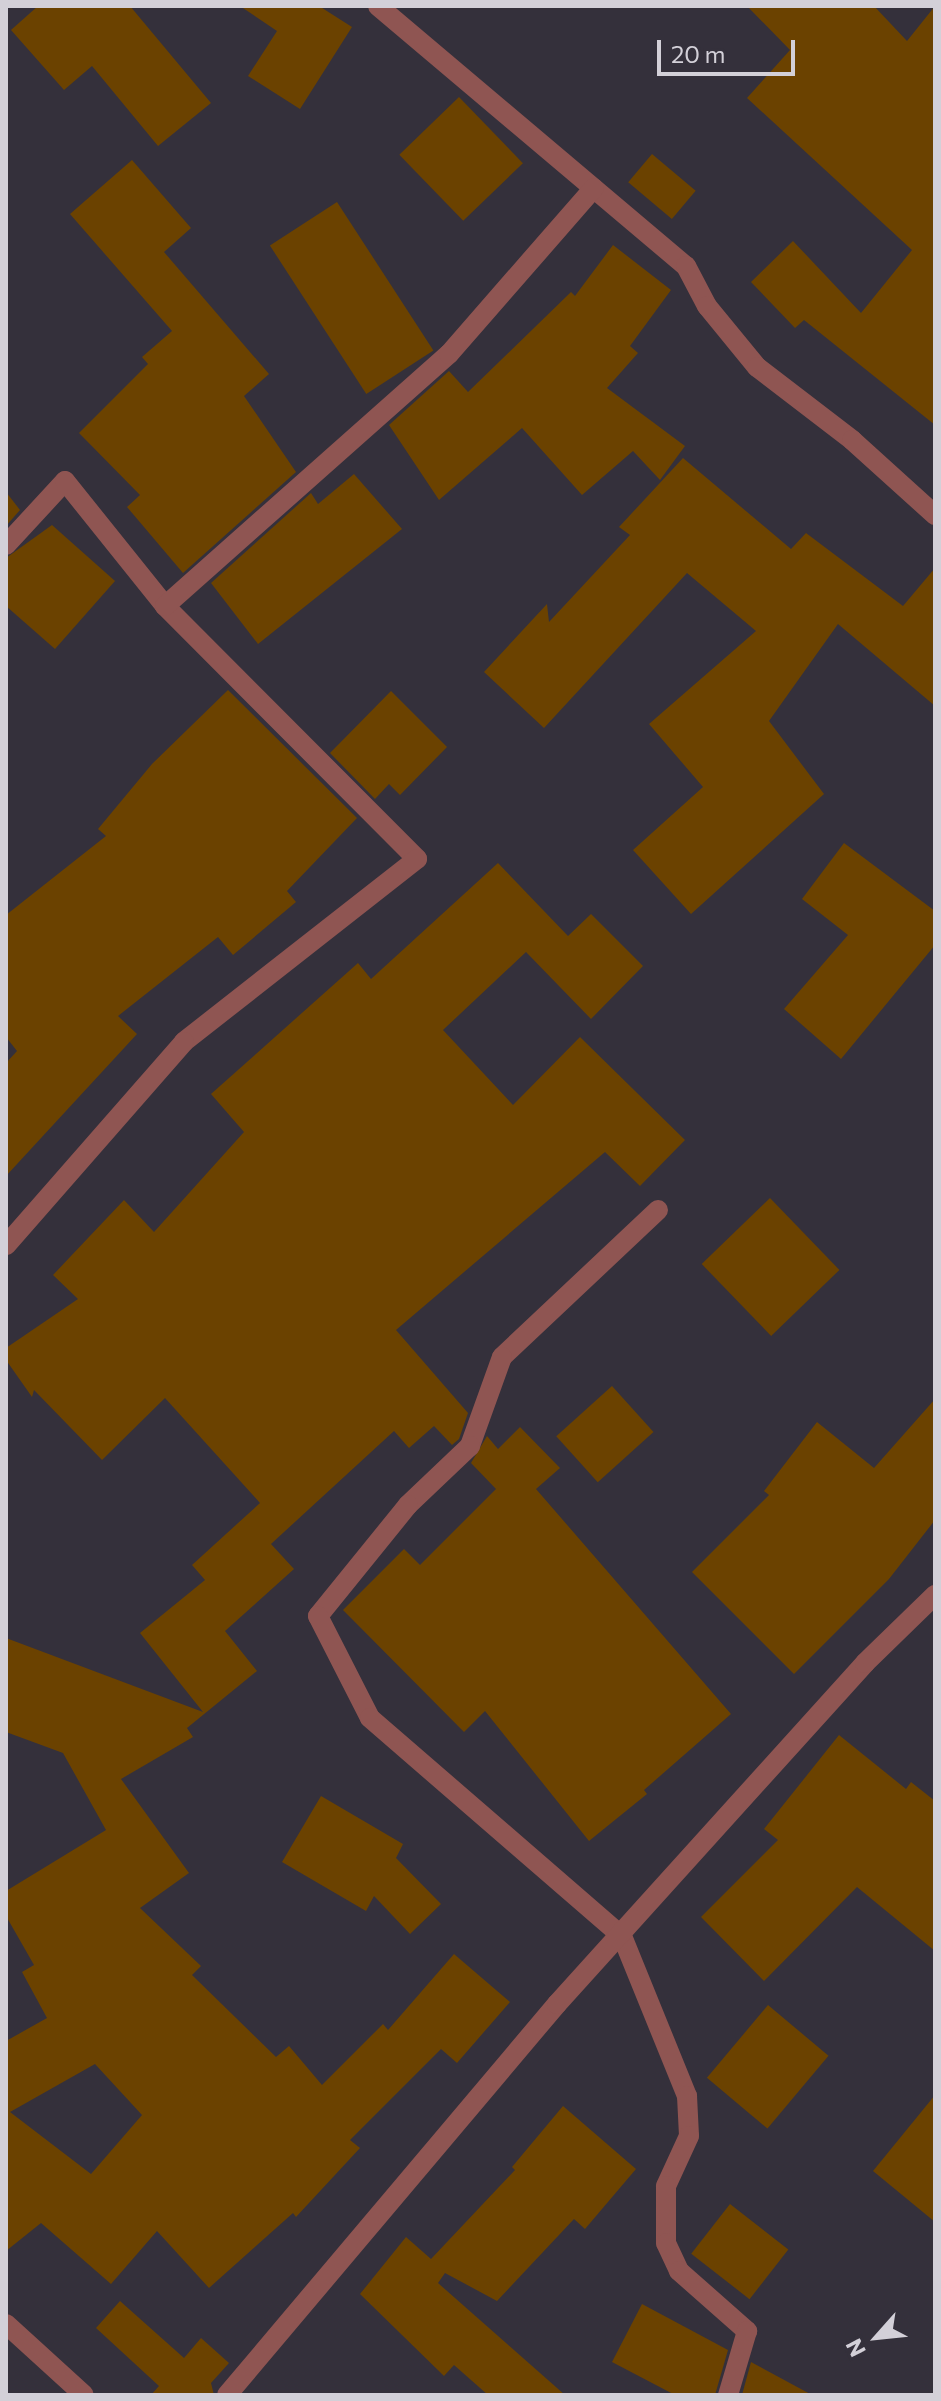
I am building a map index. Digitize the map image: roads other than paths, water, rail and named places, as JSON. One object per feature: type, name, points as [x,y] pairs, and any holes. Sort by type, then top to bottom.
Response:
[{"type":"street","points":[[378,6],[686,266],[707,306],[757,367],[852,440],[935,515]]},
{"type":"street","points":[[165,606],[449,354],[594,188]]},
{"type":"street","points":[[6,545],[65,481],[165,606],[417,859],[184,1042],[6,1245]]},
{"type":"street","points":[[658,1210],[502,1357],[470,1446],[408,1505],[318,1616],[370,1718],[622,1936],[687,2096],[689,2136],[666,2186],[666,2243],[679,2271],[747,2331],[728,2395]]},
{"type":"street","points":[[227,2395],[557,2004],[622,1936],[865,1663],[935,1595]]},
{"type":"street","points":[[6,2324],[84,2395]]}]
